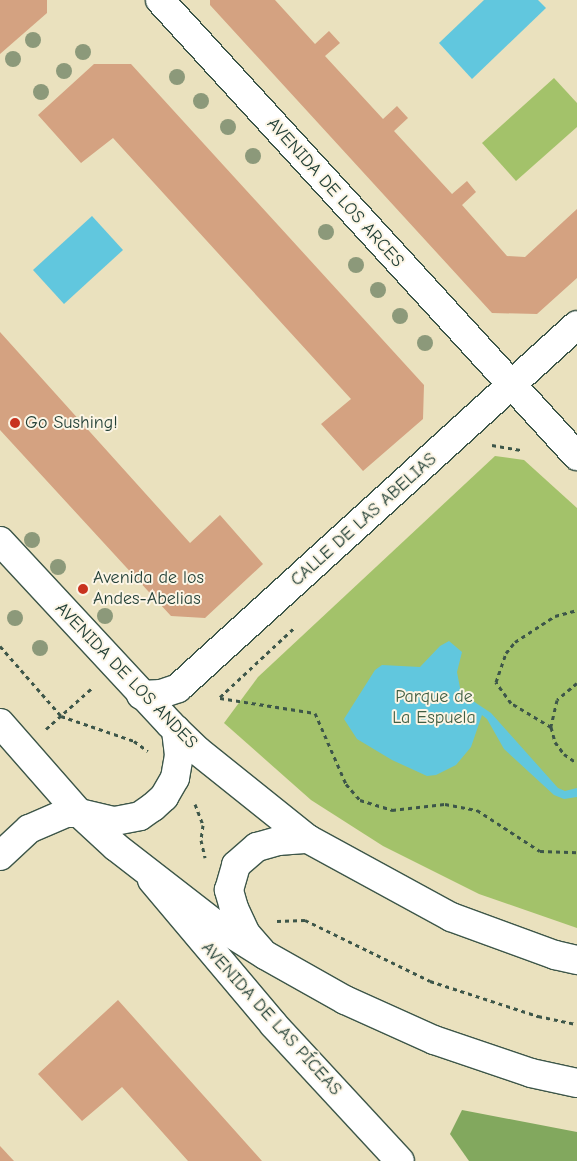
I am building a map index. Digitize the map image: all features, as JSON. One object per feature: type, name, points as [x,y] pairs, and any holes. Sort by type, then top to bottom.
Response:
[{"type":"street","name":"AVENIDA DE LOS ARCES","points":[[160,0],[577,456]]},
{"type":"street","name":"CALLE DE LAS ABELIAS","points":[[141,695],[161,694],[178,688],[577,326]]},
{"type":"street","name":"AVENIDA DE LOS ANDES","points":[[0,541],[141,695],[176,729],[308,839],[451,917],[555,955],[577,960]]},
{"type":"street","points":[[0,723],[79,812],[146,873],[264,955],[345,1000],[434,1040],[531,1073],[577,1083]]},
{"type":"street","points":[[0,856],[29,829],[46,820],[79,812],[115,821],[140,816],[153,807],[164,796],[175,778],[179,755],[176,729]]},
{"type":"street","points":[[264,955],[238,921],[229,890],[236,865],[257,847],[278,840],[308,839]]},
{"type":"street","name":"AVENIDA DE LAS PÍCEAS","points":[[146,873],[274,1025],[400,1161]]},
{"type":"path","points":[[551,727],[511,703],[496,682],[506,653],[515,642],[555,616],[577,610]]},
{"type":"path","points":[[0,646],[61,716],[134,741],[152,756]]},
{"type":"path","points":[[40,734],[99,681]]},
{"type":"path","points":[[577,683],[557,700],[551,727],[560,748],[577,763]]},
{"type":"path","points":[[220,698],[315,713],[346,784],[360,800],[392,810],[444,804],[477,810],[540,851],[577,852]]},
{"type":"path","points":[[191,798],[203,825],[201,840],[206,862]]},
{"type":"path","points":[[268,918],[276,921],[305,920],[430,981],[538,1016],[577,1024]]},
{"type":"green space","points":[[554,78],[577,103],[577,127],[516,181],[482,143]]},
{"type":"green space","name":"Parque de La Espuela","points":[[495,456],[524,460],[577,508],[577,928],[479,894],[383,846],[311,800],[224,723],[258,677]]},
{"type":"green space","points":[[462,1110],[577,1132],[577,1161],[469,1161],[450,1134]]},
{"type":"water","points":[[484,0],[538,0],[546,8],[472,79],[439,43]]},
{"type":"water","points":[[92,216],[123,250],[64,304],[33,270]]},
{"type":"water","points":[[449,641],[462,652],[457,672],[461,693],[491,713],[558,788],[565,791],[577,788],[577,797],[564,799],[554,795],[504,749],[487,719],[482,715],[471,747],[456,765],[436,775],[427,776],[392,760],[357,739],[344,719],[375,670],[382,665],[420,667],[440,646]]},
{"type":"building","points":[[0,0],[47,0],[47,13],[0,54]]},
{"type":"building","points":[[210,0],[275,0],[315,44],[329,31],[340,43],[325,56],[383,119],[397,106],[408,118],[394,131],[452,194],[467,181],[476,192],[462,205],[507,256],[525,257],[577,209],[577,278],[537,314],[492,313],[210,5]]},
{"type":"building","points":[[94,64],[131,64],[424,385],[423,419],[363,471],[321,424],[351,399],[113,138],[81,163],[38,115]]},
{"type":"building","points":[[0,332],[190,543],[220,515],[263,564],[205,618],[171,616],[0,430]]},
{"type":"building","points":[[118,1000],[262,1161],[188,1161],[122,1087],[82,1121],[38,1074]]},
{"type":"building","points":[[0,1146],[14,1161],[0,1161]]},
{"type":"place","name":"Go Sushing!","points":[[15,423]]},
{"type":"place","name":"Avenida de los Andes-Abelias","points":[[83,589]]}]
